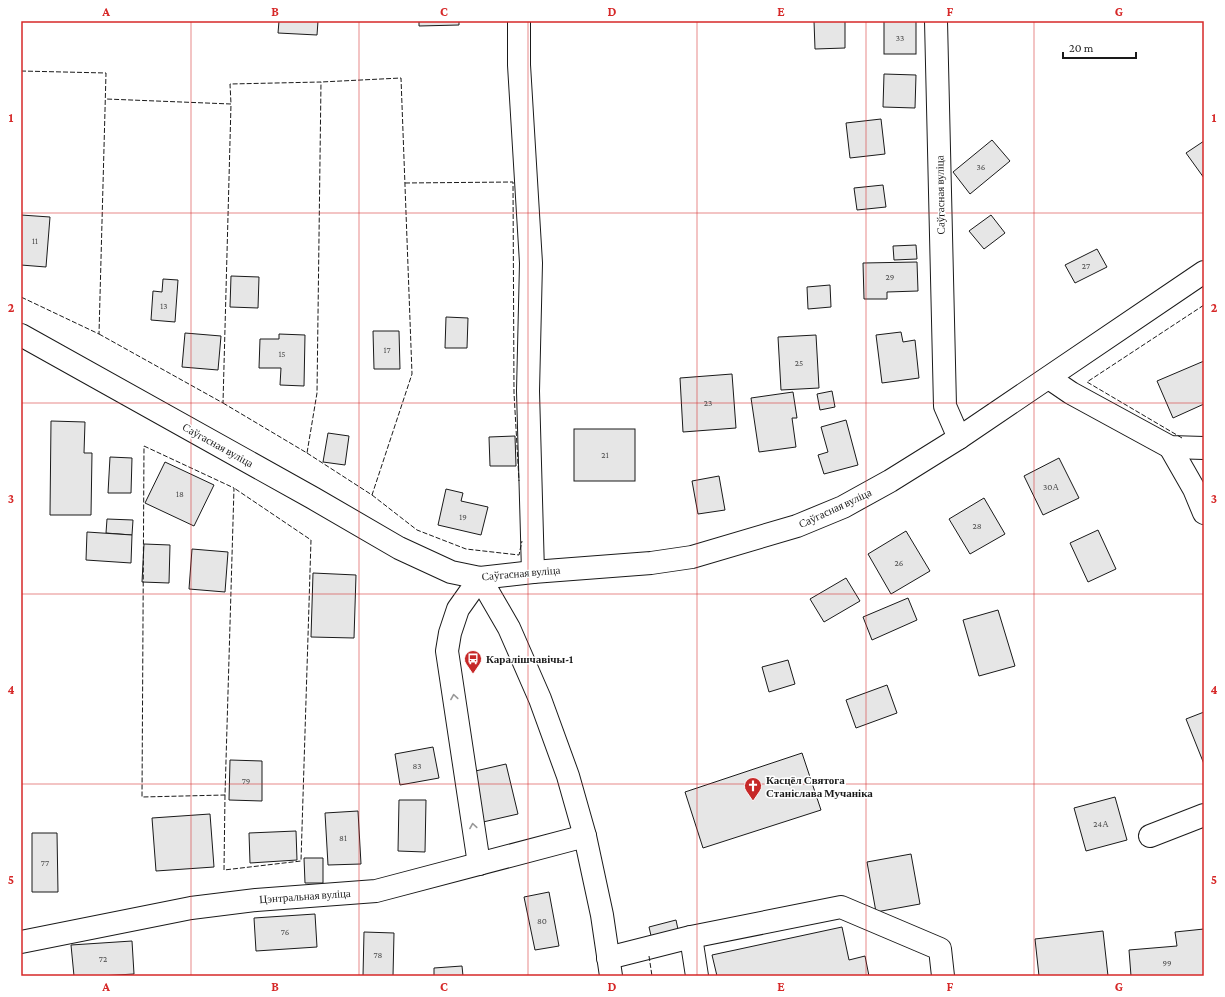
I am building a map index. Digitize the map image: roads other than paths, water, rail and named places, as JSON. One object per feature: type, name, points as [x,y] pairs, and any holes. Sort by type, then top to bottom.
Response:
[{"type":"street","points":[[519,21],[519,65],[531,263],[528,391],[533,572]]},
{"type":"street","name":"Саўгасная вуліца","points":[[936,21],[945,406],[959,438]]},
{"type":"street","name":"Саўгасная вуліца","points":[[21,335],[300,490],[399,548],[451,572],[480,578],[533,572],[650,563],[692,557],[790,528],[843,507],[890,481],[959,438],[1204,272]]},
{"type":"street","points":[[1049,378],[1071,393],[1170,447],[1204,448]]},
{"type":"street","points":[[1170,447],[1194,489],[1204,513]]},
{"type":"street","points":[[479,864],[447,651],[450,633],[458,609],[480,578],[509,628],[540,698],[568,776],[585,836],[602,915],[610,967],[691,937],[841,907],[940,949],[943,976]]},
{"type":"street","points":[[1150,836],[1204,816]]},
{"type":"street","name":"Цэнтральная вуліца","points":[[21,942],[191,908],[256,900],[376,891],[585,836]]},
{"type":"street","points":[[691,937],[697,976]]},
{"type":"place","name":"Каралішчавічы-1","points":[[473,674]]},
{"type":"place","name":"Касцёл Святога Станіслава Мучаніка","points":[[753,801]]}]
